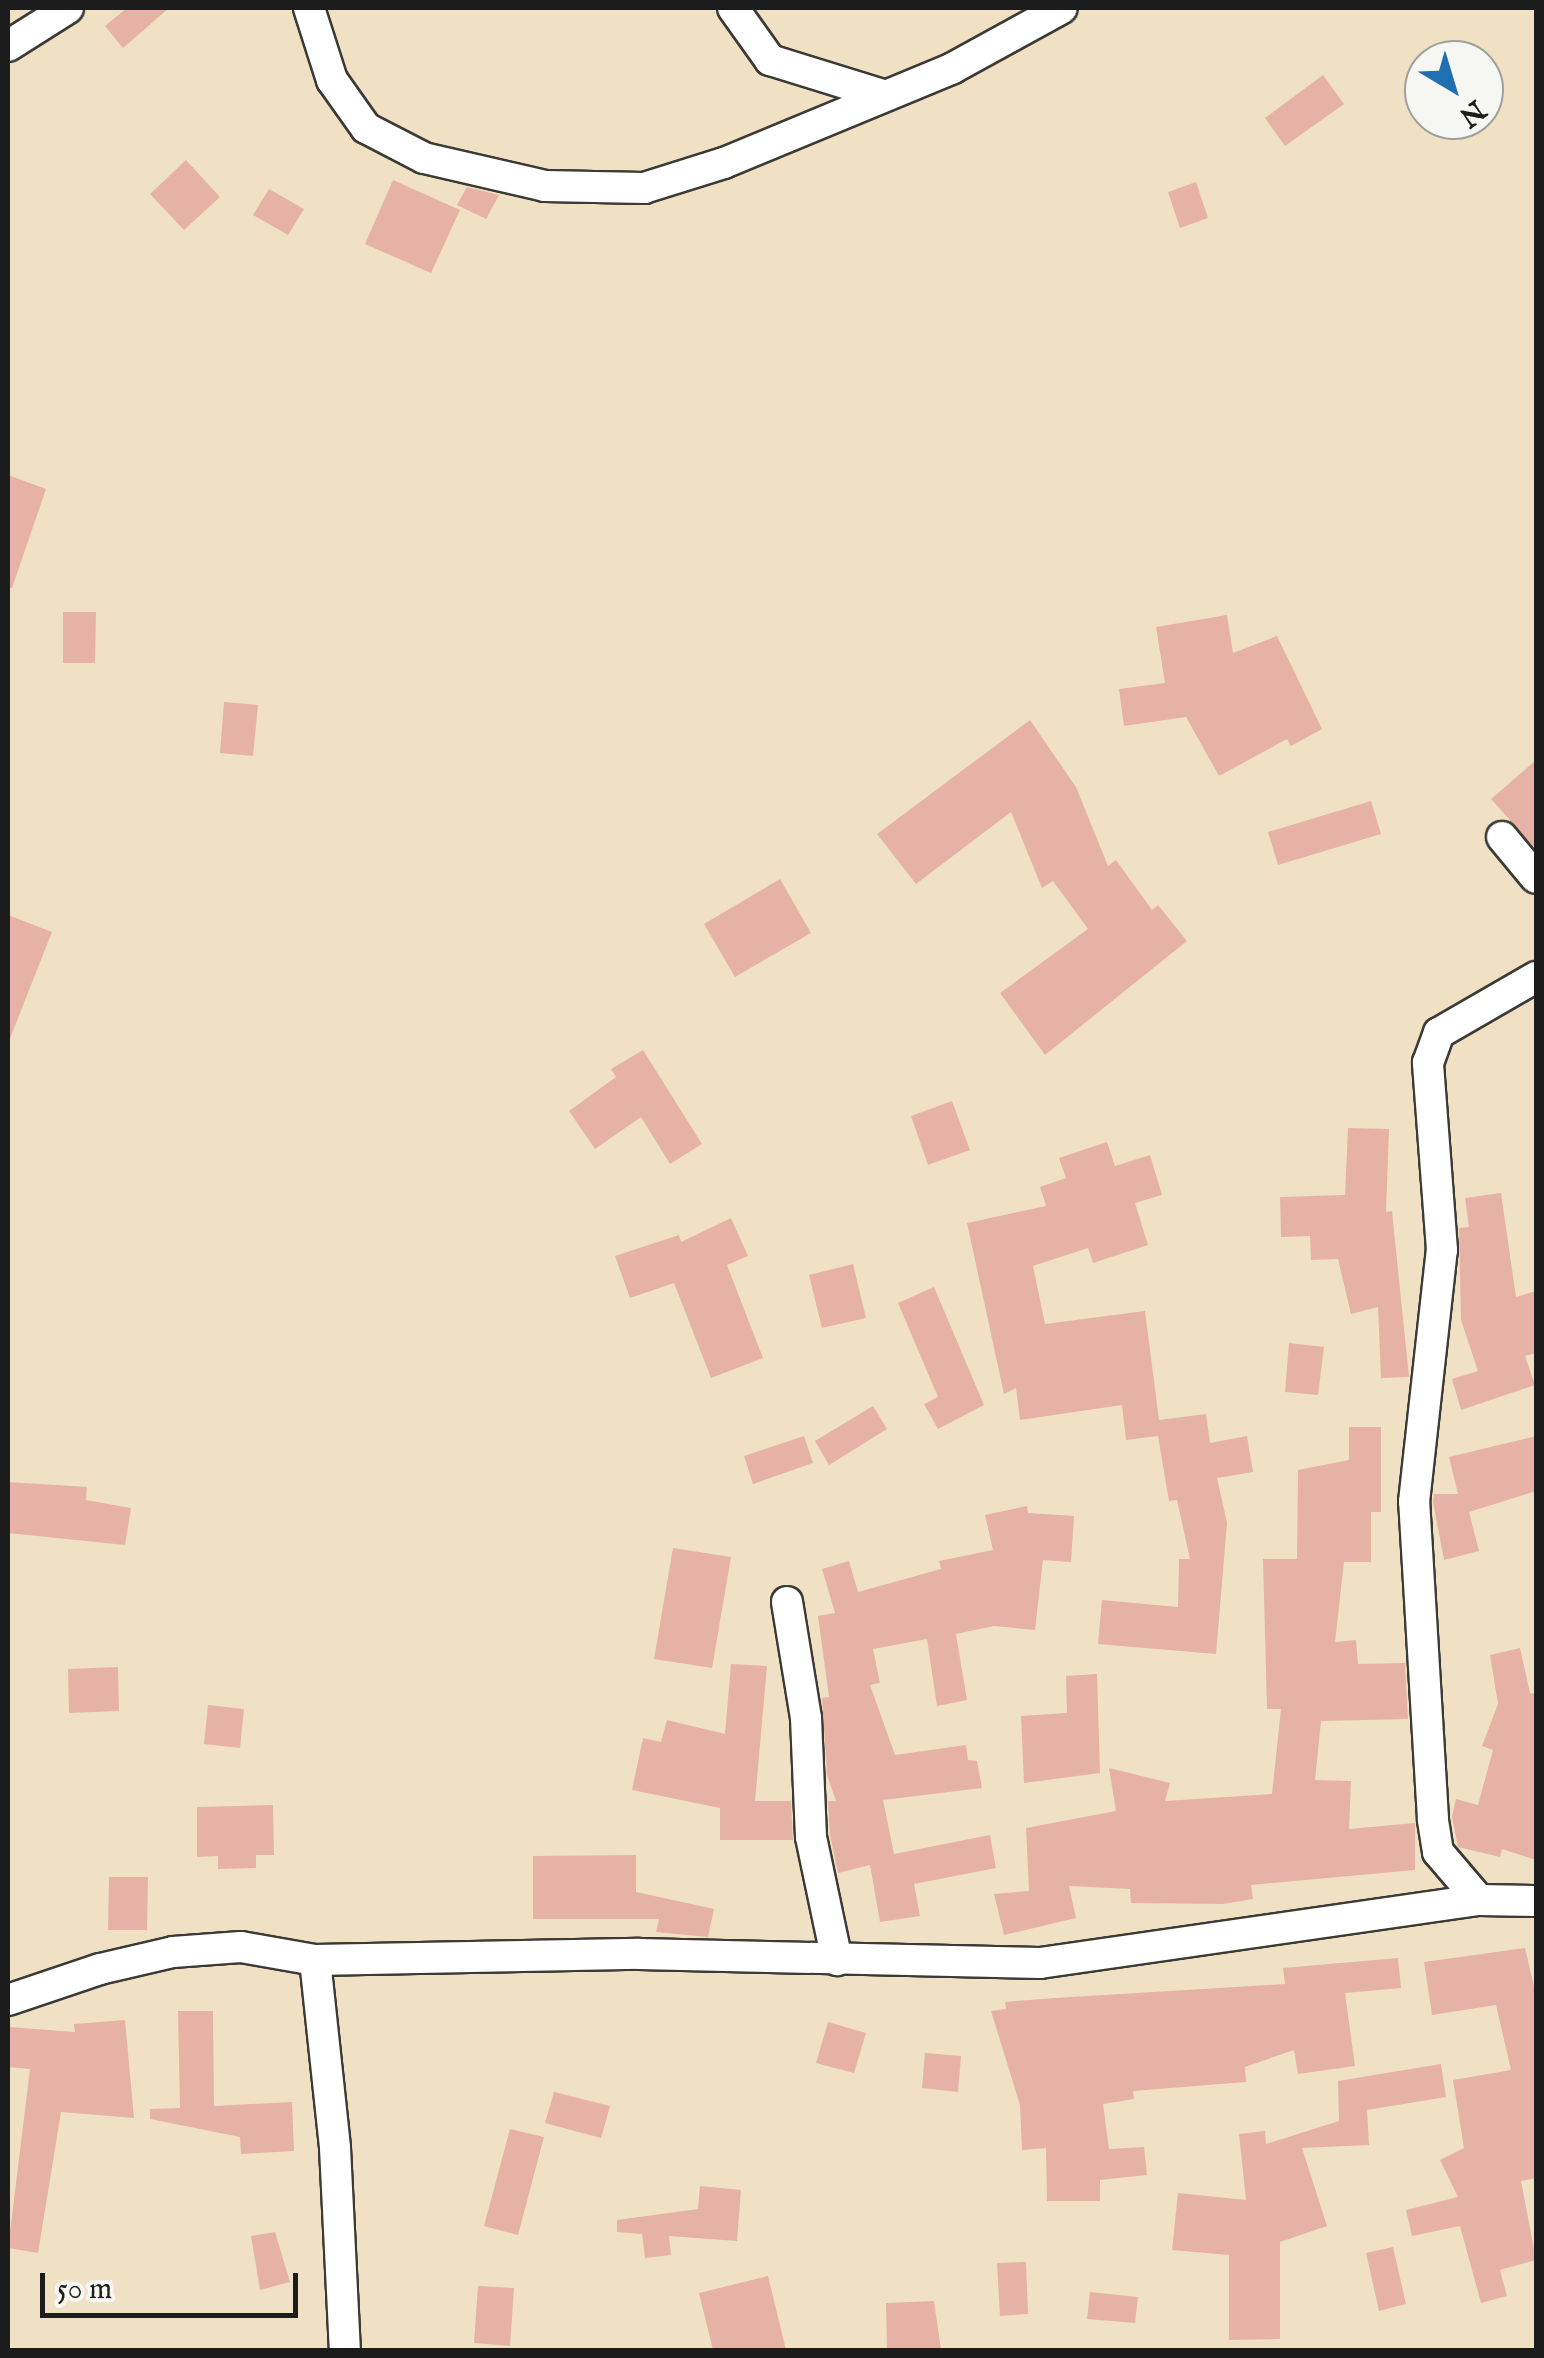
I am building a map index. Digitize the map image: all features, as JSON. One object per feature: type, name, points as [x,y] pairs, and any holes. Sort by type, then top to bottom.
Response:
[{"type":"street","points":[[8,46],[68,8]]},
{"type":"street","points":[[309,8],[332,80],[366,128],[424,158],[545,186],[644,188],[724,163],[880,94],[954,68],[1062,8]]},
{"type":"street","points":[[733,8],[770,60],[880,94]]},
{"type":"street","points":[[1502,838],[1536,878]]},
{"type":"street","points":[[1480,1900],[1438,1852],[1433,1818],[1414,1502],[1442,1250],[1428,1063],[1439,1034],[1536,977]]},
{"type":"street","points":[[787,1602],[806,1718],[811,1837],[837,1960]]},
{"type":"street","points":[[8,2000],[173,1952],[241,1948],[315,1960],[639,1954],[1040,1963],[1480,1900],[1536,1901]]},
{"type":"street","points":[[315,1960],[335,2148],[345,2350]]},
{"type":"building","points":[[127,8],[169,8],[123,48],[105,26]]},
{"type":"building","points":[[1323,75],[1344,104],[1285,146],[1265,118]]},
{"type":"building","points":[[186,160],[220,197],[184,230],[150,194]]},
{"type":"building","points":[[393,180],[460,210],[431,273],[365,244]]},
{"type":"building","points":[[1196,182],[1208,218],[1180,228],[1168,192]]},
{"type":"building","points":[[467,187],[499,195],[486,219],[457,205]]},
{"type":"building","points":[[269,189],[304,209],[288,235],[253,215]]},
{"type":"building","points":[[8,475],[46,489],[12,588],[8,587]]},
{"type":"building","points":[[63,612],[96,612],[95,663],[63,663]]},
{"type":"building","points":[[1227,615],[1233,653],[1277,636],[1322,729],[1291,746],[1287,739],[1219,776],[1186,717],[1124,726],[1119,689],[1165,683],[1156,627]]},
{"type":"building","points":[[224,702],[258,705],[253,756],[220,753]]},
{"type":"building","points":[[1030,720],[1076,787],[1108,866],[1116,860],[1152,910],[1158,905],[1187,941],[1045,1055],[1000,993],[1088,929],[1053,881],[1042,888],[1011,812],[916,884],[877,834]]},
{"type":"building","points":[[1536,760],[1536,849],[1491,799]]},
{"type":"building","points":[[1371,801],[1381,834],[1278,865],[1268,832]]},
{"type":"building","points":[[780,879],[811,933],[735,977],[704,924]]},
{"type":"building","points":[[8,915],[52,932],[9,1041],[8,1041]]},
{"type":"building","points":[[643,1050],[702,1144],[670,1164],[641,1117],[595,1149],[569,1111],[616,1077],[611,1069]]},
{"type":"building","points":[[952,1101],[970,1150],[928,1165],[911,1116]]},
{"type":"building","points":[[1348,1128],[1389,1129],[1386,1212],[1392,1211],[1409,1377],[1381,1378],[1378,1307],[1351,1314],[1338,1259],[1311,1260],[1310,1236],[1281,1237],[1280,1197],[1345,1195]]},
{"type":"building","points":[[1107,1142],[1115,1166],[1150,1155],[1162,1195],[1135,1203],[1148,1245],[1093,1263],[1088,1248],[1033,1266],[1045,1324],[1145,1311],[1159,1420],[1206,1414],[1210,1443],[1247,1436],[1253,1472],[1217,1478],[1227,1523],[1216,1654],[1098,1644],[1102,1600],[1178,1607],[1179,1559],[1190,1559],[1177,1500],[1169,1501],[1158,1436],[1126,1440],[1122,1405],[1020,1420],[1016,1388],[1004,1394],[967,1223],[1046,1206],[1040,1187],[1066,1178],[1059,1158]]},
{"type":"building","points":[[1501,1193],[1516,1297],[1536,1291],[1536,1353],[1525,1356],[1535,1385],[1461,1410],[1452,1379],[1478,1371],[1461,1320],[1459,1228],[1469,1227],[1465,1198]]},
{"type":"building","points":[[731,1218],[748,1256],[727,1265],[763,1358],[711,1378],[674,1283],[630,1298],[615,1256],[679,1235],[681,1242]]},
{"type":"building","points":[[853,1264],[866,1318],[822,1328],[809,1275]]},
{"type":"building","points":[[934,1287],[984,1405],[938,1429],[924,1404],[938,1397],[898,1303]]},
{"type":"building","points":[[1289,1343],[1324,1347],[1318,1395],[1285,1392]]},
{"type":"building","points":[[873,1406],[887,1429],[829,1465],[815,1441]]},
{"type":"building","points":[[1349,1427],[1381,1427],[1381,1512],[1371,1512],[1371,1562],[1344,1562],[1335,1642],[1356,1640],[1358,1664],[1405,1663],[1408,1719],[1321,1721],[1315,1780],[1351,1781],[1349,1829],[1415,1823],[1415,1870],[1251,1885],[1253,1899],[1223,1904],[1131,1903],[1130,1889],[1069,1886],[1076,1918],[1004,1935],[994,1894],[1029,1891],[1026,1828],[1116,1811],[1109,1768],[1170,1783],[1165,1801],[1272,1794],[1281,1709],[1267,1709],[1263,1559],[1297,1559],[1298,1470],[1349,1460]]},
{"type":"building","points":[[804,1436],[813,1463],[753,1484],[744,1456]]},
{"type":"building","points":[[1536,1436],[1536,1491],[1469,1512],[1479,1551],[1444,1560],[1433,1502],[1434,1494],[1458,1494],[1449,1457]]},
{"type":"building","points":[[8,1482],[87,1487],[86,1500],[131,1508],[125,1545],[8,1533]]},
{"type":"building","points":[[1027,1506],[1028,1513],[1074,1516],[1071,1562],[1043,1560],[1035,1630],[994,1626],[956,1634],[967,1700],[937,1706],[927,1639],[873,1649],[880,1683],[870,1685],[895,1755],[966,1745],[968,1760],[977,1761],[982,1788],[883,1800],[894,1854],[990,1835],[996,1868],[914,1884],[920,1916],[880,1922],[870,1865],[838,1873],[830,1835],[828,1801],[836,1801],[827,1775],[822,1698],[829,1697],[818,1616],[835,1613],[822,1569],[849,1561],[858,1592],[941,1569],[939,1561],[993,1550],[985,1515]]},
{"type":"building","points":[[673,1548],[731,1557],[712,1668],[654,1659]]},
{"type":"building","points":[[1520,1648],[1530,1693],[1536,1694],[1536,1860],[1502,1849],[1500,1857],[1458,1847],[1452,1817],[1456,1799],[1478,1805],[1493,1750],[1482,1746],[1498,1704],[1490,1655]]},
{"type":"building","points":[[731,1664],[767,1666],[755,1801],[791,1801],[793,1840],[720,1840],[720,1808],[632,1790],[643,1738],[661,1742],[667,1720],[725,1734]]},
{"type":"building","points":[[118,1667],[119,1711],[69,1713],[68,1669]]},
{"type":"building","points":[[1097,1674],[1100,1773],[1024,1783],[1021,1716],[1067,1713],[1066,1676]]},
{"type":"building","points":[[208,1705],[244,1709],[240,1748],[204,1744]]},
{"type":"building","points":[[273,1805],[274,1855],[256,1855],[256,1868],[218,1869],[218,1856],[197,1857],[197,1807]]},
{"type":"building","points":[[636,1855],[636,1892],[714,1909],[708,1937],[656,1932],[659,1919],[533,1919],[533,1856]]},
{"type":"building","points":[[109,1877],[148,1877],[147,1930],[108,1930]]},
{"type":"building","points":[[1525,1948],[1536,1995],[1536,2178],[1521,2181],[1536,2260],[1500,2270],[1507,2296],[1481,2303],[1460,2226],[1412,2236],[1406,2210],[1458,2197],[1440,2160],[1464,2148],[1453,2080],[1511,2070],[1496,2005],[1432,2015],[1424,1962]]},
{"type":"building","points":[[1398,1958],[1401,1988],[1345,1993],[1355,2066],[1298,2074],[1294,2050],[1245,2067],[1246,2082],[1133,2091],[1134,2099],[1103,2104],[1109,2149],[1144,2147],[1147,2175],[1100,2180],[1100,2201],[1047,2201],[1046,2148],[1022,2150],[1020,2105],[991,2011],[1006,2009],[1005,2002],[1285,1984],[1283,1968]]},
{"type":"building","points":[[178,2011],[213,2011],[214,2106],[292,2102],[294,2151],[241,2154],[240,2137],[150,2119],[150,2109],[180,2108]]},
{"type":"building","points":[[125,2020],[134,2118],[61,2112],[38,2253],[8,2248],[30,2069],[8,2067],[9,2027],[75,2032],[74,2024]]},
{"type":"building","points":[[828,2022],[866,2033],[854,2073],[816,2063]]},
{"type":"building","points":[[925,2053],[961,2056],[958,2092],[922,2088]]},
{"type":"building","points":[[1441,2064],[1446,2097],[1367,2110],[1369,2145],[1302,2148],[1327,2226],[1280,2242],[1280,2339],[1229,2340],[1229,2255],[1172,2250],[1178,2193],[1246,2200],[1239,2134],[1265,2131],[1266,2144],[1339,2121],[1338,2081]]},
{"type":"building","points":[[554,2092],[610,2106],[601,2138],[545,2123]]},
{"type":"building","points":[[510,2129],[544,2137],[518,2235],[484,2226]]},
{"type":"building","points":[[700,2186],[741,2190],[737,2241],[669,2236],[671,2255],[645,2258],[642,2234],[617,2232],[617,2220],[698,2209]]},
{"type":"building","points":[[275,2232],[290,2282],[260,2290],[251,2236]]},
{"type":"building","points":[[1393,2247],[1406,2304],[1379,2311],[1366,2253]]},
{"type":"building","points":[[1026,2262],[1028,2314],[1000,2316],[997,2263]]},
{"type":"building","points":[[768,2276],[786,2350],[713,2350],[699,2293]]},
{"type":"building","points":[[478,2286],[514,2288],[510,2346],[474,2343]]},
{"type":"building","points":[[1090,2292],[1138,2297],[1135,2323],[1087,2319]]},
{"type":"building","points":[[934,2301],[941,2350],[887,2350],[886,2303]]}]
